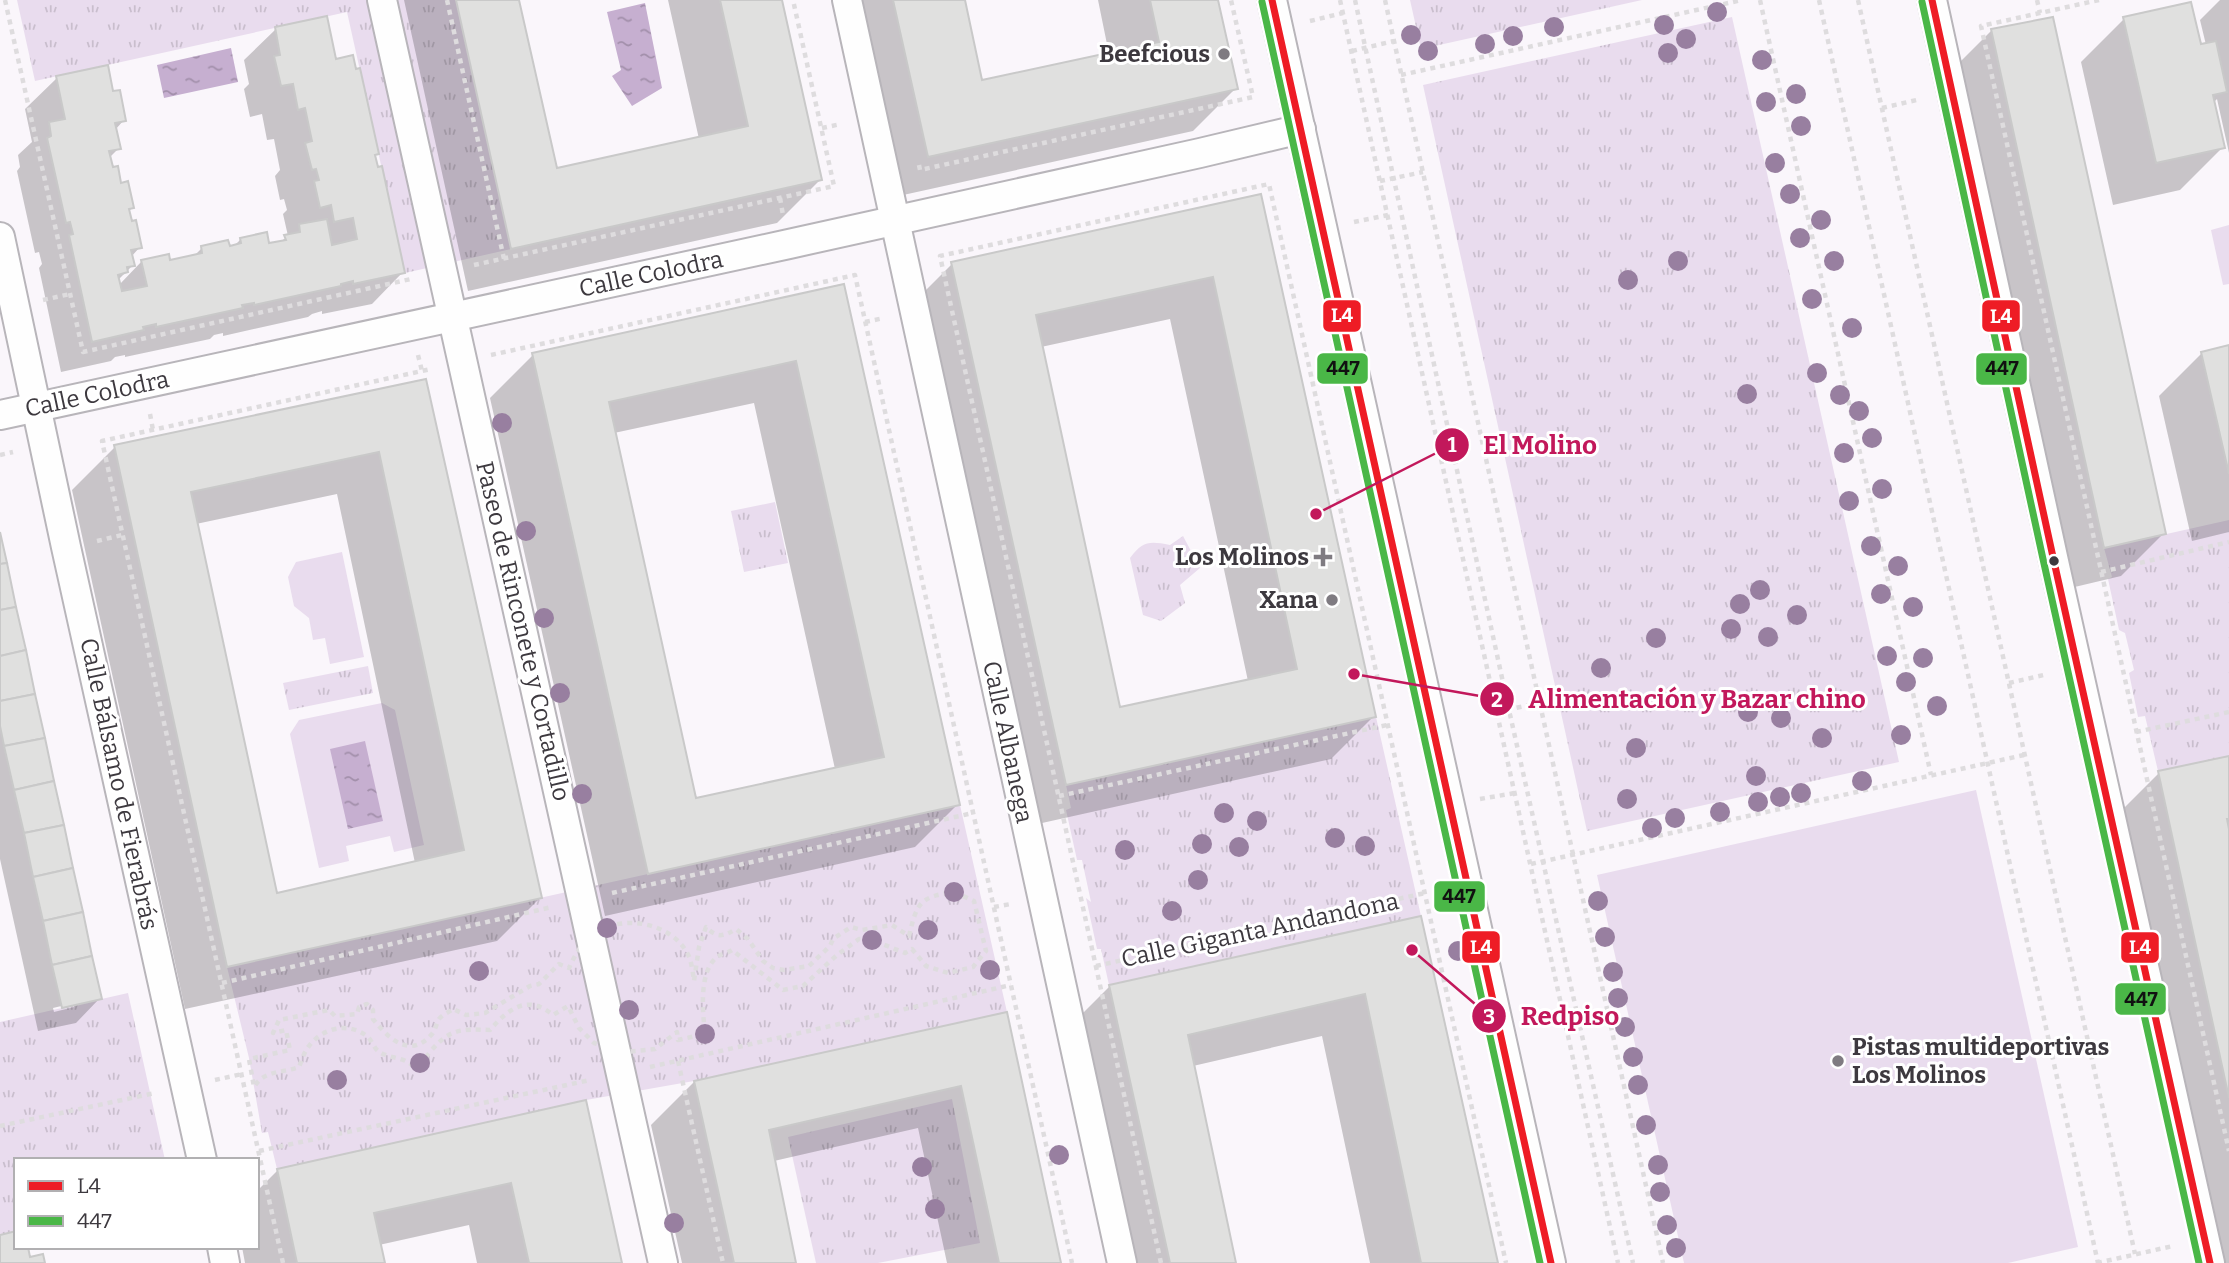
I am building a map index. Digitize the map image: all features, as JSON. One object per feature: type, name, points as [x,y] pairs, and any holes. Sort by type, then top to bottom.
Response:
[{"type":"street","name":"Paseo de Rinconete y Cortadillo","points":[[382,0],[663,1263]]},
{"type":"street","name":"Calle Albanega","points":[[847,0],[1122,1263]]},
{"type":"street","points":[[1272,0],[1551,1263]]},
{"type":"street","points":[[1932,0],[2207,1251]]},
{"type":"street","name":"Calle Colodra","points":[[0,415],[1301,129]]},
{"type":"street","name":"Calle Bálsamo de Fierabrás","points":[[0,237],[202,1158]]},
{"type":"path","points":[[447,0],[504,259]]},
{"type":"path","points":[[917,158],[920,170],[1252,97],[1231,0]]},
{"type":"path","points":[[1340,0],[1618,1263]]},
{"type":"path","points":[[1355,0],[1633,1263]]},
{"type":"path","points":[[1385,0],[1663,1263]]},
{"type":"path","points":[[1401,75],[1742,0]]},
{"type":"path","points":[[1760,0],[1931,775]]},
{"type":"path","points":[[1819,0],[2098,1263],[2135,1254],[2207,1251]]},
{"type":"path","points":[[1858,0],[2135,1254]]},
{"type":"path","points":[[2037,0],[2040,13]]},
{"type":"path","points":[[2099,0],[1981,26],[2229,1151]]},
{"type":"path","points":[[1352,51],[1394,41]]},
{"type":"path","points":[[1380,181],[1423,172]]},
{"type":"path","points":[[1161,1263],[940,257],[1269,184],[1506,1263]]},
{"type":"path","points":[[283,1263],[102,441],[855,275],[1072,1263]]},
{"type":"path","points":[[2101,572],[2229,542]]},
{"type":"path","points":[[1497,712],[1539,703]]},
{"type":"path","points":[[2136,732],[2229,712]]},
{"type":"path","points":[[1059,796],[1387,725]]},
{"type":"path","points":[[1531,864],[2024,755]]},
{"type":"path","name":"Calle Giganta Andandona","points":[[1096,966],[1425,893]]},
{"type":"path","points":[[678,1061],[723,1263]]},
{"type":"path","points":[[0,1126],[242,1074]]},
{"type":"green space","points":[[17,0],[456,0],[511,249],[405,273],[347,12],[35,81]]},
{"type":"green space","points":[[1410,0],[1642,0],[1421,49]]},
{"type":"green space","points":[[1732,17],[1899,762],[1587,831],[1423,85]]},
{"type":"green space","points":[[2229,225],[2229,284],[2223,285],[2211,230]]},
{"type":"green space","points":[[775,502],[788,563],[744,572],[731,511]]},
{"type":"green space","points":[[2229,520],[2229,756],[2158,771],[2145,716],[2138,717],[2129,673],[2134,670],[2125,633],[2119,630],[2108,579],[2112,577],[2104,548]]},
{"type":"green space","points":[[1183,536],[1200,568],[1180,585],[1185,603],[1161,621],[1143,615],[1130,558],[1147,544],[1170,545]]},
{"type":"green space","points":[[342,552],[364,657],[330,664],[325,638],[313,640],[309,618],[294,606],[288,577],[296,562]]},
{"type":"green space","points":[[368,666],[373,693],[289,710],[283,683]]},
{"type":"green space","points":[[382,703],[395,710],[424,845],[394,852],[390,836],[346,846],[349,861],[319,868],[290,734],[299,720]]},
{"type":"green space","points":[[1376,717],[1421,916],[1109,985],[1101,949],[1097,949],[1086,898],[1091,902],[1082,860],[1077,860],[1066,810],[1071,808],[1066,785]]},
{"type":"green space","name":"Pistas multideportivas Los Molinos","points":[[1976,790],[2078,1247],[2008,1263],[1684,1263],[1597,875]]},
{"type":"green space","points":[[960,805],[1007,1012],[694,1081],[586,1100],[277,1169],[268,1132],[262,1133],[249,1058],[227,967]]},
{"type":"green space","points":[[128,993],[165,1158],[14,1158],[14,1232],[0,1235],[0,1022]]},
{"type":"green space","points":[[952,1099],[980,1243],[878,1263],[816,1263],[788,1137]]},
{"type":"water","points":[[645,3],[662,88],[632,106],[612,76],[621,70],[607,12]]},
{"type":"water","points":[[231,48],[238,82],[164,98],[157,65]]},
{"type":"water","points":[[365,741],[383,821],[348,829],[330,749]]},
{"type":"building","points":[[456,0],[519,0],[557,168],[748,126],[720,0],[782,0],[822,180],[511,249]]},
{"type":"building","points":[[893,0],[965,0],[982,80],[1159,42],[1150,0],[1218,0],[1238,89],[928,157]]},
{"type":"building","points":[[2191,2],[2201,44],[2216,41],[2227,92],[2213,95],[2225,148],[2156,163],[2123,17]]},
{"type":"building","points":[[327,16],[336,59],[353,55],[356,69],[360,68],[379,154],[375,155],[378,167],[382,166],[405,273],[353,284],[353,281],[254,305],[242,305],[243,308],[156,327],[156,324],[143,327],[144,330],[92,342],[69,235],[73,234],[70,222],[66,223],[47,138],[51,136],[49,122],[65,119],[56,76],[108,65],[113,91],[120,90],[126,121],[115,123],[121,149],[109,151],[113,167],[118,166],[121,183],[128,181],[134,208],[129,209],[132,221],[136,220],[142,248],[131,250],[135,266],[127,267],[128,272],[118,275],[122,291],[147,286],[141,260],[169,254],[170,260],[202,253],[201,246],[228,240],[230,246],[241,243],[240,238],[267,232],[269,243],[286,240],[284,235],[300,232],[299,224],[327,219],[332,245],[357,239],[353,218],[334,222],[331,205],[320,208],[314,181],[319,180],[316,169],[312,170],[305,143],[312,141],[305,108],[298,110],[293,84],[281,86],[274,56],[280,55],[275,27]]},
{"type":"building","points":[[2053,17],[2166,534],[2104,548],[1991,29]]},
{"type":"building","points":[[1261,194],[1376,717],[1066,785],[951,262]],"holes":[[[1213,277],[1297,669],[1120,707],[1036,315]]]},
{"type":"building","points":[[844,284],[960,805],[648,874],[532,353]],"holes":[[[796,361],[884,757],[696,798],[609,402]]]},
{"type":"building","points":[[2229,345],[2229,474],[2201,352]]},
{"type":"building","points":[[426,379],[542,898],[227,967],[114,445]],"holes":[[[379,452],[464,850],[277,893],[191,492]]]},
{"type":"building","points":[[0,532],[7,563],[0,564]]},
{"type":"building","points":[[7,563],[16,607],[0,610],[0,564]]},
{"type":"building","points":[[16,607],[26,650],[0,656],[0,610]]},
{"type":"building","points":[[26,650],[35,694],[0,701],[0,656]]},
{"type":"building","points":[[35,694],[45,738],[4,746],[0,726],[0,701]]},
{"type":"building","points":[[45,738],[54,781],[14,790],[4,746]]},
{"type":"building","points":[[2229,756],[2227,819],[2229,1098],[2158,771]]},
{"type":"building","points":[[54,781],[64,825],[24,833],[14,790]]},
{"type":"building","points":[[64,825],[73,868],[33,877],[24,833]]},
{"type":"building","points":[[73,868],[83,912],[43,921],[33,877]]},
{"type":"building","points":[[83,912],[92,956],[52,965],[43,921]]},
{"type":"building","points":[[1421,916],[1498,1263],[1421,1263],[1365,994],[1188,1035],[1236,1263],[1170,1263],[1109,985]]},
{"type":"building","points":[[92,956],[102,999],[62,1008],[52,965]]},
{"type":"building","points":[[1007,1012],[1061,1263],[999,1263],[961,1086],[769,1130],[796,1263],[734,1263],[694,1081]]},
{"type":"building","points":[[586,1100],[622,1263],[529,1263],[511,1183],[374,1213],[385,1263],[297,1263],[277,1169]]},
{"type":"building","points":[[14,1232],[14,1249],[28,1249],[30,1257],[43,1254],[45,1263],[0,1263],[0,1235]]},
{"type":"transit line","name":"L4","points":[[1272,0],[1551,1263]]},
{"type":"transit line","name":"L4","points":[[1932,0],[2210,1263]]},
{"type":"transit line","name":"447","points":[[1262,2],[1540,1263]]},
{"type":"transit line","name":"447","points":[[1922,2],[2199,1263]]},
{"type":"place","name":"Beefcious","points":[[1224,54]]},
{"type":"place","name":"El Molino","points":[[1316,514]]},
{"type":"place","name":"Los Molinos","points":[[1323,557]]},
{"type":"place","name":"Xana","points":[[1332,600]]},
{"type":"place","name":"Alimentación y Bazar chino","points":[[1354,674]]},
{"type":"place","name":"Redpiso","points":[[1412,950]]},
{"type":"place","name":"Pistas multideportivas Los Molinos","points":[[1838,1061]]}]
